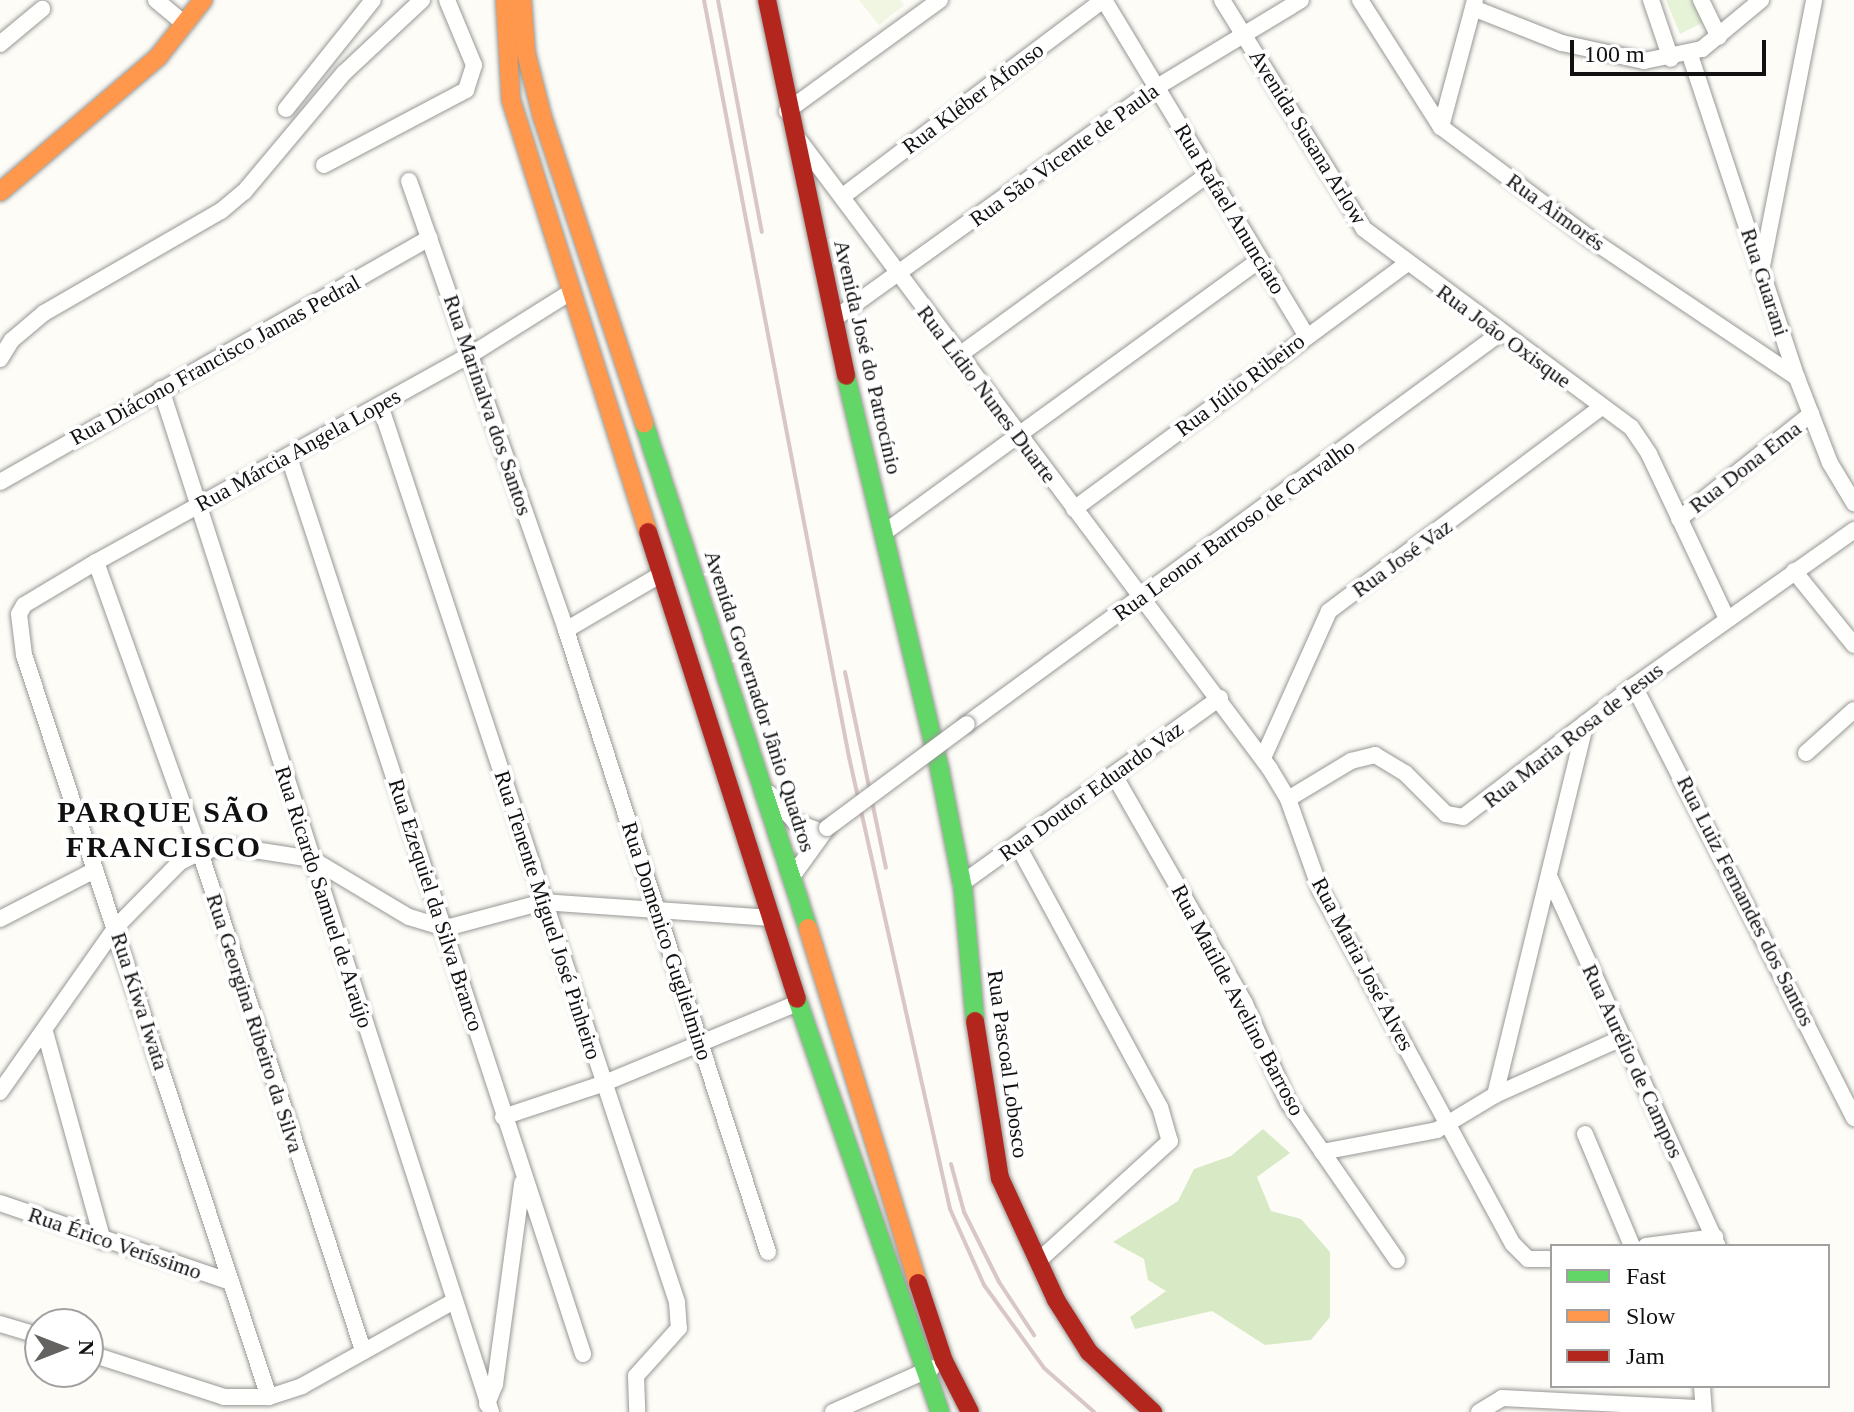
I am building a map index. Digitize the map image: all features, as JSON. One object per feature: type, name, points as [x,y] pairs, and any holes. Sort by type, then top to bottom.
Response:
[{"type":"main road","points":[[0,192],[114,98],[185,24],[203,0]]},
{"type":"main road","points":[[505,0],[507,76],[571,292],[798,1003],[922,1373],[940,1412]]},
{"type":"main road","name":"Avenida Governador Jânio Quadros","points":[[522,0],[529,70],[749,738],[944,1361],[970,1412]]},
{"type":"main road","name":"Avenida José do Patrocínio","points":[[767,0],[787,111],[863,459],[885,532],[930,723]]},
{"type":"main road","points":[[507,76],[529,70]]},
{"type":"main road","points":[[653,553],[670,551],[681,536]]},
{"type":"main road","points":[[662,583],[696,582]]},
{"type":"main road","points":[[701,698],[720,703],[749,738]]},
{"type":"main road","name":"Rua Pascoal Lobosco","points":[[930,723],[961,884],[991,1134],[1000,1178],[1038,1261],[1089,1352],[1153,1412]]},
{"type":"main road","points":[[740,821],[769,880],[791,878]]},
{"type":"main road","points":[[770,918],[805,921]]},
{"type":"street","points":[[156,0],[185,24]]},
{"type":"street","points":[[286,109],[373,0]]},
{"type":"street","points":[[0,359],[12,340],[44,313],[221,211],[244,192],[344,73],[422,0]]},
{"type":"street","points":[[324,165],[466,90],[474,65],[447,0]]},
{"type":"street","points":[[787,111],[940,0]]},
{"type":"street","name":"Rua Rafael Anunciato","points":[[1104,0],[1306,335]]},
{"type":"street","name":"Rua Kléber Afonso","points":[[840,192],[1104,0]]},
{"type":"street","name":"Avenida Susana Arlow","points":[[1222,0],[1349,212],[1406,264]]},
{"type":"street","name":"Rua São Vicente de Paula","points":[[834,319],[1157,87],[1301,0]]},
{"type":"street","name":"Rua Aimorés","points":[[1360,0],[1441,127],[1592,240],[1797,378]]},
{"type":"street","points":[[1651,0],[1671,59]]},
{"type":"street","points":[[1701,0],[1719,37]]},
{"type":"street","points":[[1441,127],[1474,4],[1614,58],[1671,59],[1690,55],[1719,37],[1761,0]]},
{"type":"street","points":[[1761,273],[1814,0]]},
{"type":"street","points":[[0,44],[42,9]]},
{"type":"street","name":"Rua Guarani","points":[[1690,55],[1797,378],[1811,414],[1851,492]]},
{"type":"street","name":"Rua Lídio Nunes Duarte","points":[[792,131],[840,192],[958,356],[1220,698]]},
{"type":"street","points":[[958,356],[1207,175]]},
{"type":"street","name":"Rua Marinalva dos Santos","points":[[409,181],[566,630]]},
{"type":"street","points":[[805,185],[840,192]]},
{"type":"street","name":"Rua Diácono Francisco Jamas Pedral","points":[[0,482],[430,238]]},
{"type":"street","points":[[885,532],[1259,260]]},
{"type":"street","name":"Rua João Oxisque","points":[[1406,264],[1631,427],[1727,619]]},
{"type":"street","name":"Rua Júlio Ribeiro","points":[[1074,509],[1406,264]]},
{"type":"street","name":"Rua Márcia Angela Lopes","points":[[24,605],[197,505],[472,354],[571,292]]},
{"type":"street","name":"Rua Leonor Barroso de Carvalho","points":[[791,878],[824,830],[1499,334]]},
{"type":"street","name":"Rua Ricardo Samuel de Araújo","points":[[161,389],[487,1409]]},
{"type":"street","name":"Rua Tenente Miguel José Pinheiro","points":[[380,405],[461,638],[543,902],[680,1316],[674,1336],[636,1376],[637,1412]]},
{"type":"street","name":"Rua José Vaz","points":[[1263,758],[1329,611],[1602,407]]},
{"type":"street","name":"Rua Dona Ema","points":[[1679,519],[1811,414]]},
{"type":"street","name":"Rua Ezequiel da Silva Branco","points":[[289,457],[446,928],[523,1180],[583,1354]]},
{"type":"street","name":"Rua Maria Rosa de Jesus","points":[[1288,799],[1351,761],[1375,755],[1405,773],[1446,814],[1463,817],[1634,686],[1854,530]]},
{"type":"street","name":"Rua Georgina Ribeiro da Silva","points":[[96,562],[200,852],[363,1350]]},
{"type":"street","points":[[1794,571],[1854,645]]},
{"type":"street","points":[[566,630],[662,583]]},
{"type":"street","name":"Rua Kiwa Iwata","points":[[24,605],[19,622],[24,655],[269,1397]]},
{"type":"street","name":"Rua Domenico Guglielmino","points":[[566,630],[660,910],[700,1045],[768,1252]]},
{"type":"street","name":"Rua Luiz Fernandes dos Santos","points":[[1634,686],[1854,1118]]},
{"type":"street","name":"Rua Maria José Alves","points":[[1220,698],[1288,799],[1320,889],[1513,1244],[1528,1259],[1550,1259]]},
{"type":"street","name":"Rua Doutor Eduardo Vaz","points":[[961,884],[1220,698]]},
{"type":"street","points":[[1806,753],[1854,710]]},
{"type":"street","points":[[1495,1095],[1586,723]]},
{"type":"street","name":"Rua Matilde Avelino Barroso","points":[[1114,775],[1245,1004],[1288,1102],[1397,1260]]},
{"type":"street","points":[[765,788],[795,822],[824,830]]},
{"type":"street","points":[[1017,844],[1160,1107],[1170,1141],[1038,1261]]},
{"type":"street","points":[[0,1092],[116,927],[180,862],[200,852],[229,846],[312,859],[409,917],[446,928],[543,902],[770,918]]},
{"type":"street","points":[[0,919],[95,870]]},
{"type":"street","name":"Rua Aurélio de Campos","points":[[1549,876],[1716,1241]]},
{"type":"street","points":[[503,1117],[602,1084],[798,1003]]},
{"type":"street","points":[[45,1032],[103,1241]]},
{"type":"street","points":[[1322,1152],[1408,1137],[1450,1124],[1495,1095],[1622,1038]]},
{"type":"street","points":[[1585,1134],[1631,1244]]},
{"type":"street","points":[[487,1409],[501,1344],[523,1180]]},
{"type":"street","name":"Rua Érico Veríssimo","points":[[0,1203],[103,1241],[231,1282]]},
{"type":"street","points":[[1674,1244],[1716,1241]]},
{"type":"street","points":[[104,1358],[224,1397],[269,1397],[302,1386],[454,1301]]},
{"type":"street","points":[[0,1324],[24,1331]]},
{"type":"street","points":[[468,1345],[487,1348],[501,1344]]},
{"type":"street","points":[[833,1412],[944,1361]]},
{"type":"street","points":[[1479,1412],[1502,1398],[1703,1410],[1702,1388]]},
{"type":"green space","points":[[859,0],[900,0],[904,5],[879,25]]},
{"type":"green space","points":[[1666,0],[1692,0],[1704,22],[1680,34]]},
{"type":"green space","points":[[1263,1129],[1290,1153],[1257,1177],[1271,1211],[1301,1219],[1330,1252],[1330,1317],[1311,1340],[1265,1345],[1212,1311],[1135,1329],[1130,1317],[1166,1291],[1148,1280],[1144,1259],[1113,1242],[1178,1201],[1194,1169],[1231,1156]]},
{"type":"railway","points":[[704,0],[849,757],[950,1209],[984,1285],[1044,1368],[1094,1412]]},
{"type":"railway","points":[[718,0],[762,232]]},
{"type":"railway","points":[[845,672],[886,868]]},
{"type":"railway","points":[[951,1164],[964,1212],[999,1282],[1034,1335]]},
{"type":"traffic: fast","points":[[846,376],[940,771],[963,888],[975,1021]]},
{"type":"traffic: fast","points":[[644,423],[808,928]]},
{"type":"traffic: fast","points":[[797,999],[940,1412]]},
{"type":"traffic: slow","points":[[0,192],[158,57],[203,0]]},
{"type":"traffic: slow","points":[[505,0],[511,100],[648,532]]},
{"type":"traffic: slow","points":[[522,0],[526,53],[542,116],[644,423]]},
{"type":"traffic: slow","points":[[808,928],[918,1283]]},
{"type":"traffic: jam","points":[[767,0],[846,376]]},
{"type":"traffic: jam","points":[[648,532],[797,999]]},
{"type":"traffic: jam","points":[[975,1021],[1000,1178],[1056,1300],[1089,1352],[1153,1412]]},
{"type":"traffic: jam","points":[[918,1283],[944,1361],[970,1412]]},
{"type":"district","name":"PARQUE SÃO FRANCISCO","points":[[164,829]]}]
